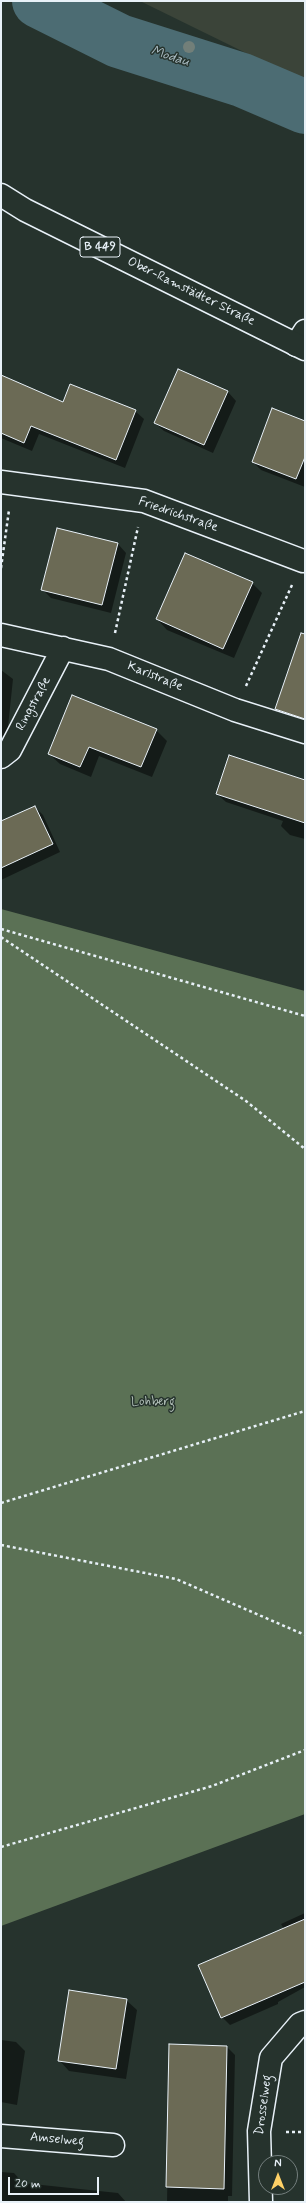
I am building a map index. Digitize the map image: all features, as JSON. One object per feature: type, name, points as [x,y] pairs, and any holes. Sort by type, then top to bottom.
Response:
[{"type":"street","name":"Ober-Ramstädter Straße","points":[[1,195],[25,210],[302,342]]},
{"type":"street","name":"Friedrichstraße","points":[[7,483],[144,501],[302,561]]},
{"type":"street","name":"Karlstraße","points":[[1,635],[109,659],[235,710],[305,732]]},
{"type":"street","name":"Ringstraße","points":[[1,757],[10,750],[63,648]]},
{"type":"street","name":"Drosselweg","points":[[261,2202],[259,2131],[271,2058],[300,2024],[305,2022]]},
{"type":"street","name":"Amselweg","points":[[1,2136],[113,2145]]},
{"type":"path","points":[[1,568],[7,483]]},
{"type":"path","points":[[109,659],[144,501]]},
{"type":"path","points":[[255,665],[302,561]]},
{"type":"path","points":[[1,929],[305,1016]]},
{"type":"path","points":[[1,937],[246,1101],[305,1149]]},
{"type":"path","points":[[1,1503],[305,1411]]},
{"type":"path","points":[[1,1546],[176,1579],[305,1635]]},
{"type":"path","points":[[1,1848],[212,1786],[305,1750]]},
{"type":"shaded area","points":[[140,1],[305,1],[305,82]]},
{"type":"green space","name":"Lohberg","points":[[1,909],[305,991],[305,1814],[1,1926]]},
{"type":"building","points":[[178,369],[228,391],[204,445],[154,423]]},
{"type":"building","points":[[1,375],[63,402],[70,384],[136,410],[116,460],[31,426],[24,443],[1,433]]},
{"type":"building","points":[[272,408],[305,421],[305,457],[296,479],[252,462]]},
{"type":"building","points":[[57,528],[118,543],[102,605],[41,590]]},
{"type":"building","points":[[185,553],[253,582],[223,649],[156,619]]},
{"type":"building","points":[[301,633],[305,634],[305,719],[275,709]]},
{"type":"building","points":[[72,695],[157,729],[141,767],[89,747],[80,767],[48,754]]},
{"type":"building","points":[[229,755],[305,780],[305,823],[216,794]]},
{"type":"building","points":[[35,806],[53,844],[1,868],[1,821]]},
{"type":"building","points":[[305,1919],[305,1982],[221,2018],[198,1965]]},
{"type":"building","points":[[69,1990],[127,1999],[116,2069],[58,2061]]},
{"type":"building","points":[[169,2044],[227,2046],[224,2189],[166,2187]]},
{"type":"waterway","name":"Modau","points":[[39,1],[119,41],[242,80],[305,107]]}]
